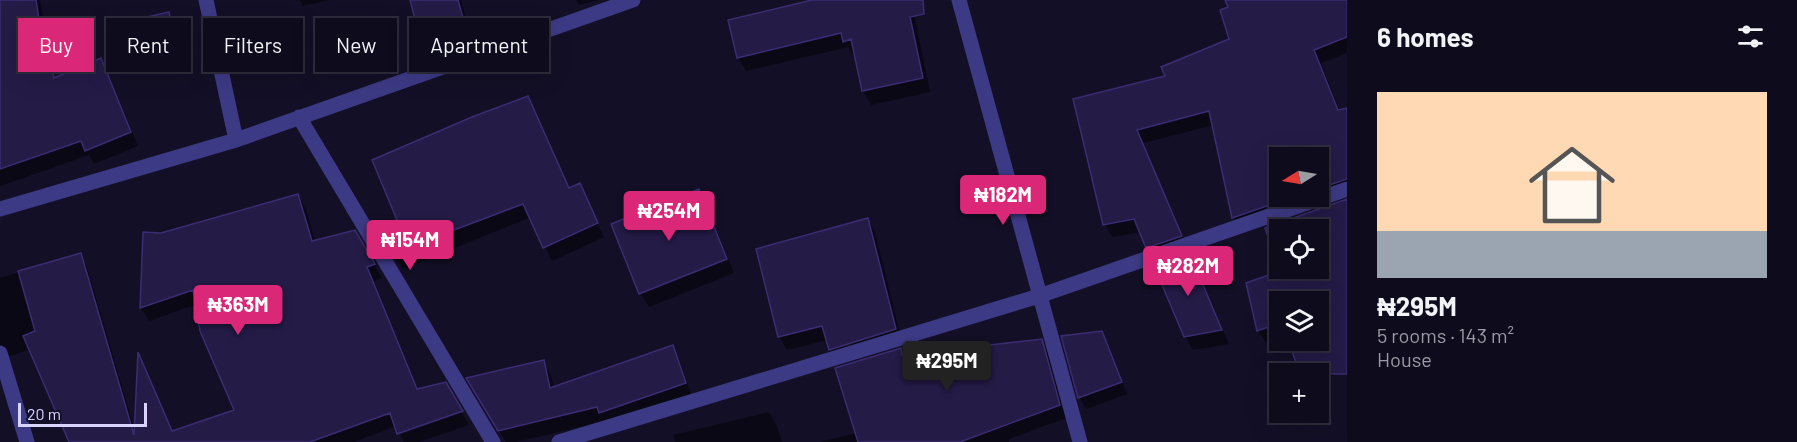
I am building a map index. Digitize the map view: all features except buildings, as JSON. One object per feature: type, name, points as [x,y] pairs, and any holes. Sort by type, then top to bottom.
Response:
[{"type":"street","points":[[206,0],[236,140]]},
{"type":"street","points":[[0,209],[236,140],[633,0]]},
{"type":"street","points":[[959,0],[1080,442]]},
{"type":"street","points":[[299,117],[493,442]]},
{"type":"street","points":[[559,442],[1039,296],[1347,189]]},
{"type":"street","points":[[0,353],[27,442]]}]
